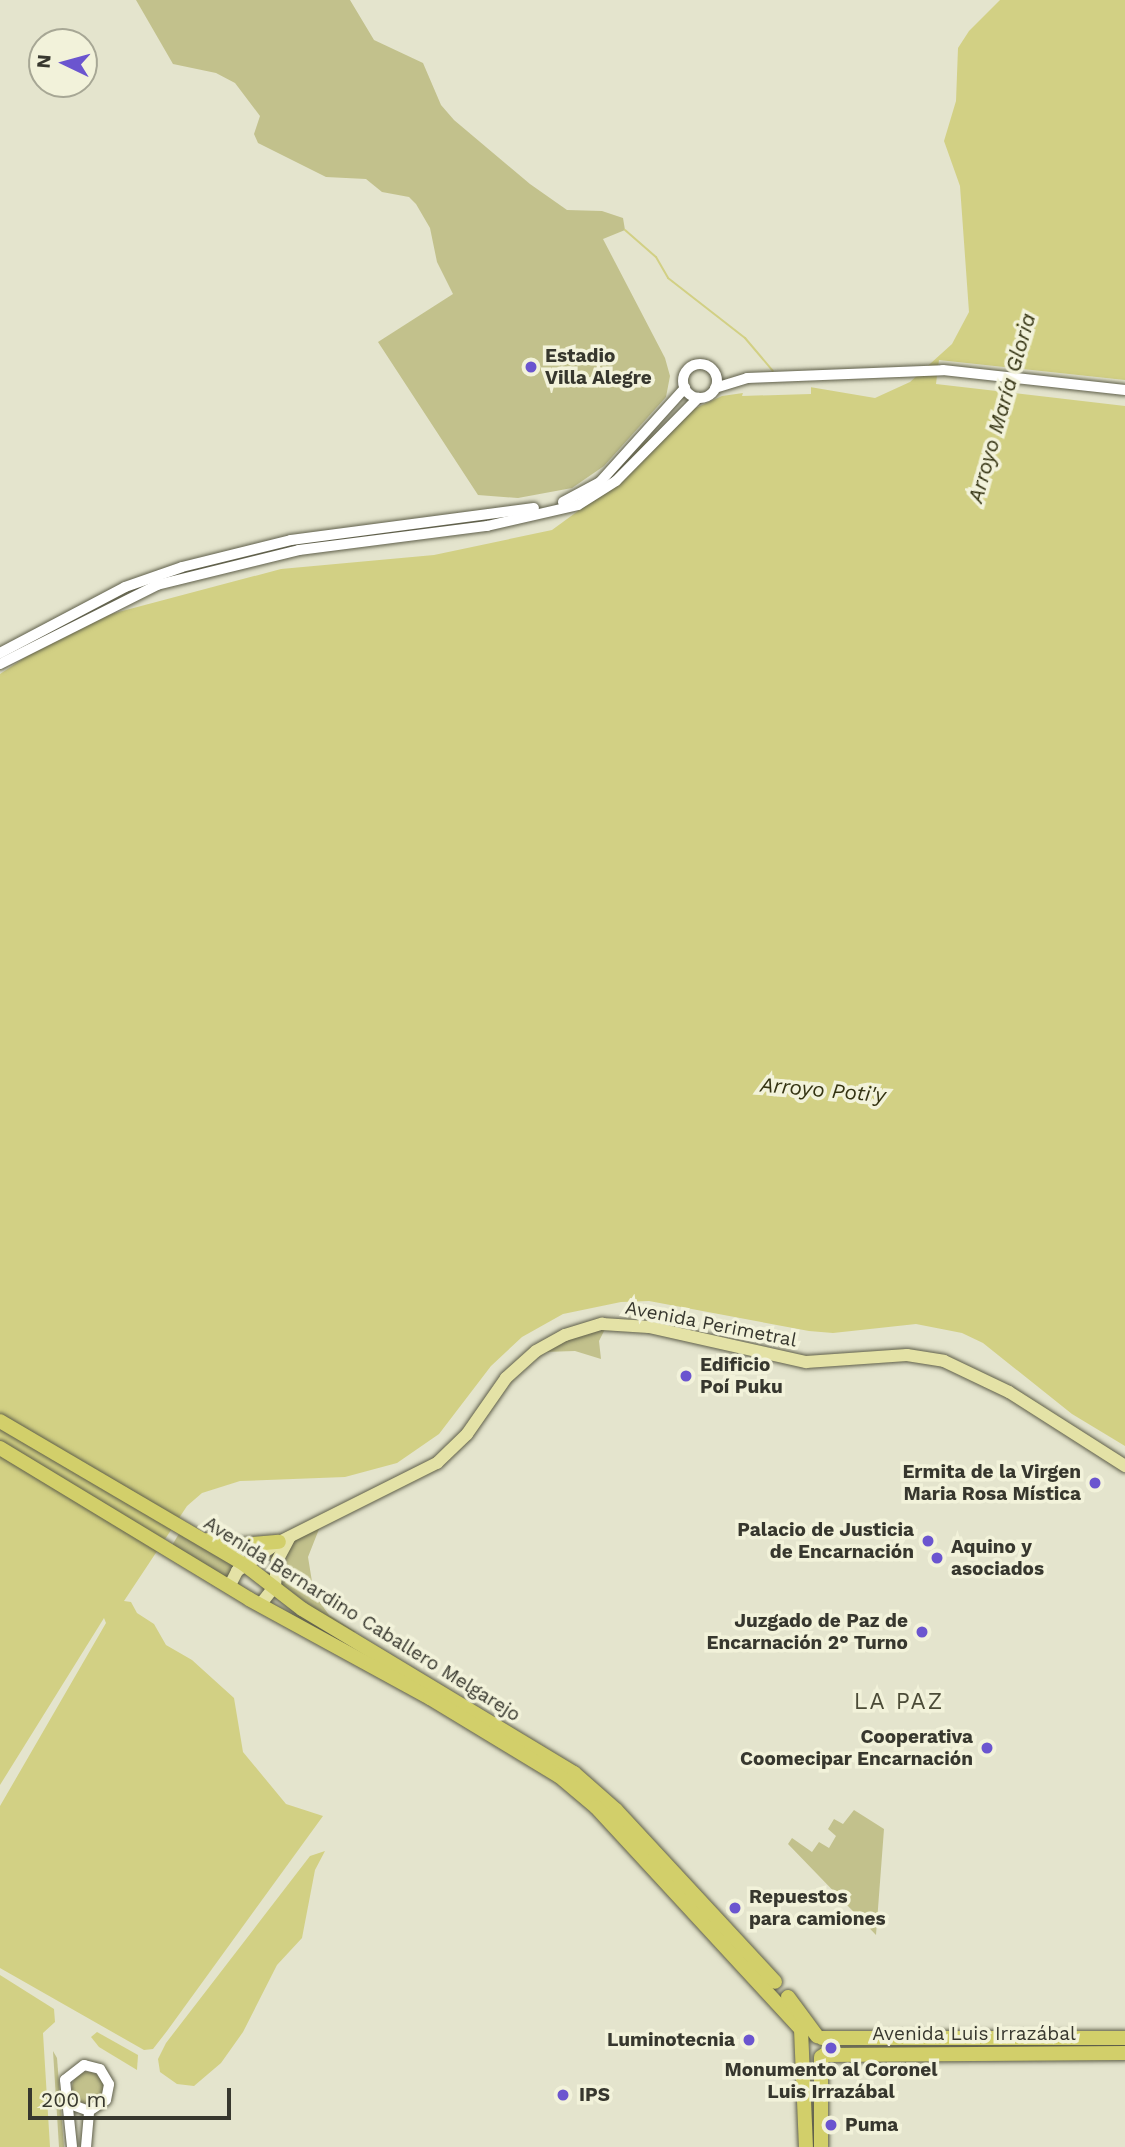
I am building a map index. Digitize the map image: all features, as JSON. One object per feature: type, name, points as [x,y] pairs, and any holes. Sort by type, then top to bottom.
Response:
[{"type":"highway","name":"Avenida Bernardino Caballero Melgarejo","points":[[0,1421],[188,1534],[245,1565],[344,1635],[574,1773],[616,1810],[804,2015],[827,2046],[822,2056],[821,2147]]},
{"type":"highway","name":"Avenida Bernardino Caballero Melgarejo","points":[[0,1448],[229,1587],[430,1698],[577,1790],[791,2014],[801,2029],[805,2048]]},
{"type":"highway","points":[[188,1534],[241,1545],[285,1539]]},
{"type":"highway","points":[[344,1635],[366,1635]]},
{"type":"highway","points":[[804,2015],[853,2040]]},
{"type":"highway","points":[[805,2048],[820,2037]]},
{"type":"highway","name":"Avenida Luis Irrazábal","points":[[820,2037],[853,2040],[1125,2038]]},
{"type":"highway","points":[[805,2048],[811,2058],[822,2056]]},
{"type":"highway","points":[[805,2048],[806,2147]]},
{"type":"highway","name":"Avenida Luis Irrazábal","points":[[822,2056],[1125,2053]]},
{"type":"main road","name":"Avenida Perimetral","points":[[229,1587],[245,1565],[285,1539],[437,1463],[460,1442],[506,1378],[529,1356],[565,1335],[602,1324],[649,1327],[806,1362],[907,1355],[944,1361],[1009,1392],[1125,1466]]},
{"type":"main road","points":[[260,1605],[275,1586],[278,1561],[285,1539]]},
{"type":"street","points":[[0,653],[125,587],[182,567],[291,540],[489,515],[573,499],[600,482],[685,388],[684,374],[691,366],[706,365],[714,372],[747,378],[943,370],[1125,390]]},
{"type":"street","points":[[714,372],[715,388]]},
{"type":"street","points":[[0,664],[157,585],[299,550],[487,526],[578,505],[615,481],[698,398],[715,388],[747,378]]},
{"type":"street","points":[[685,388],[698,398]]},
{"type":"street","points":[[70,2104],[89,2111],[100,2107],[109,2092],[106,2076],[93,2065],[76,2067],[65,2080],[70,2104],[72,2147]]},
{"type":"street","points":[[86,2147],[89,2111]]},
{"type":"shaded area","points":[[136,0],[350,0],[374,40],[423,63],[441,105],[454,120],[530,184],[567,210],[602,211],[623,218],[625,230],[603,239],[665,358],[670,376],[666,397],[604,466],[572,488],[518,498],[478,495],[378,342],[453,294],[437,262],[430,228],[416,204],[409,197],[382,192],[366,179],[326,177],[258,143],[254,134],[260,116],[235,83],[216,73],[173,64]]},
{"type":"shaded area","points":[[606,1327],[599,1341],[601,1359],[575,1351],[543,1352],[549,1346]]},
{"type":"shaded area","points":[[321,1524],[308,1557],[314,1594],[329,1615],[356,1632],[345,1632],[281,1584],[288,1543]]},
{"type":"shaded area","points":[[180,1532],[236,1565],[226,1580],[171,1547]]},
{"type":"shaded area","points":[[854,1810],[884,1829],[876,1935],[788,1844],[792,1838],[812,1852],[819,1842],[829,1848],[836,1836],[828,1829],[834,1819],[843,1824]]},
{"type":"shaded area","points":[[53,2051],[57,2058],[64,2147],[59,2147]]},
{"type":"shaded area","points":[[88,2072],[99,2077],[104,2088],[99,2099],[88,2104],[77,2099],[72,2088],[77,2077]]},
{"type":"water","points":[[1000,0],[1125,0],[1125,1446],[1072,1414],[983,1343],[962,1333],[916,1324],[833,1333],[809,1331],[649,1301],[621,1302],[563,1314],[522,1337],[491,1366],[439,1434],[397,1463],[345,1477],[240,1481],[202,1493],[187,1506],[124,1601],[131,1602],[137,1613],[154,1624],[166,1645],[192,1660],[234,1698],[243,1752],[286,1804],[323,1816],[167,2031],[153,2049],[144,2050],[0,1968],[0,1806],[106,1623],[104,1618],[0,1785],[0,674],[77,623],[281,569],[434,555],[552,530],[604,492],[642,445],[674,418],[722,396],[798,385],[875,398],[910,382],[952,344],[969,312],[960,186],[944,141],[956,101],[958,48],[969,31]]},
{"type":"water","points":[[325,1851],[315,1870],[302,1938],[277,1965],[243,2032],[221,2063],[194,2086],[177,2084],[160,2072],[158,2059],[166,2043],[310,1856]]},
{"type":"water","points":[[0,1975],[54,2009],[55,2022],[43,2033],[50,2147],[0,2147]]},
{"type":"water","points":[[97,2032],[138,2055],[137,2070],[99,2047],[91,2037]]},
{"type":"pier","points":[[939,360],[1125,380],[1125,406],[936,384]]},
{"type":"pier","points":[[798,381],[811,384],[811,394],[742,396],[745,386]]},
{"type":"waterway","points":[[625,230],[656,257],[668,278],[745,338],[773,371]]},
{"type":"place","name":"Estadio Villa Alegre","points":[[531,367]]},
{"type":"place","name":"Edificio Poí Puku","points":[[686,1376]]},
{"type":"place","name":"Ermita de la Virgen Maria Rosa Mística","points":[[1095,1483]]},
{"type":"place","name":"Palacio de Justicia de Encarnación","points":[[928,1541]]},
{"type":"place","name":"Aquino y asociados","points":[[937,1558]]},
{"type":"place","name":"Juzgado de Paz de Encarnación 2° Turno","points":[[922,1632]]},
{"type":"place","name":"Cooperativa Coomecipar Encarnación","points":[[987,1748]]},
{"type":"place","name":"Repuestos para camiones","points":[[735,1908]]},
{"type":"place","name":"Luminotecnia","points":[[749,2040]]},
{"type":"place","name":"Monumento al Coronel Luis Irrazábal","points":[[831,2048]]},
{"type":"place","name":"IPS","points":[[563,2095]]},
{"type":"place","name":"Puma","points":[[831,2125]]},
{"type":"district","name":"LA PAZ","points":[[899,1702]]},
{"type":"water label","name":"Arroyo María Gloria","points":[[1002,408]]},
{"type":"water label","name":"Arroyo Poti'y","points":[[823,1090]]}]
